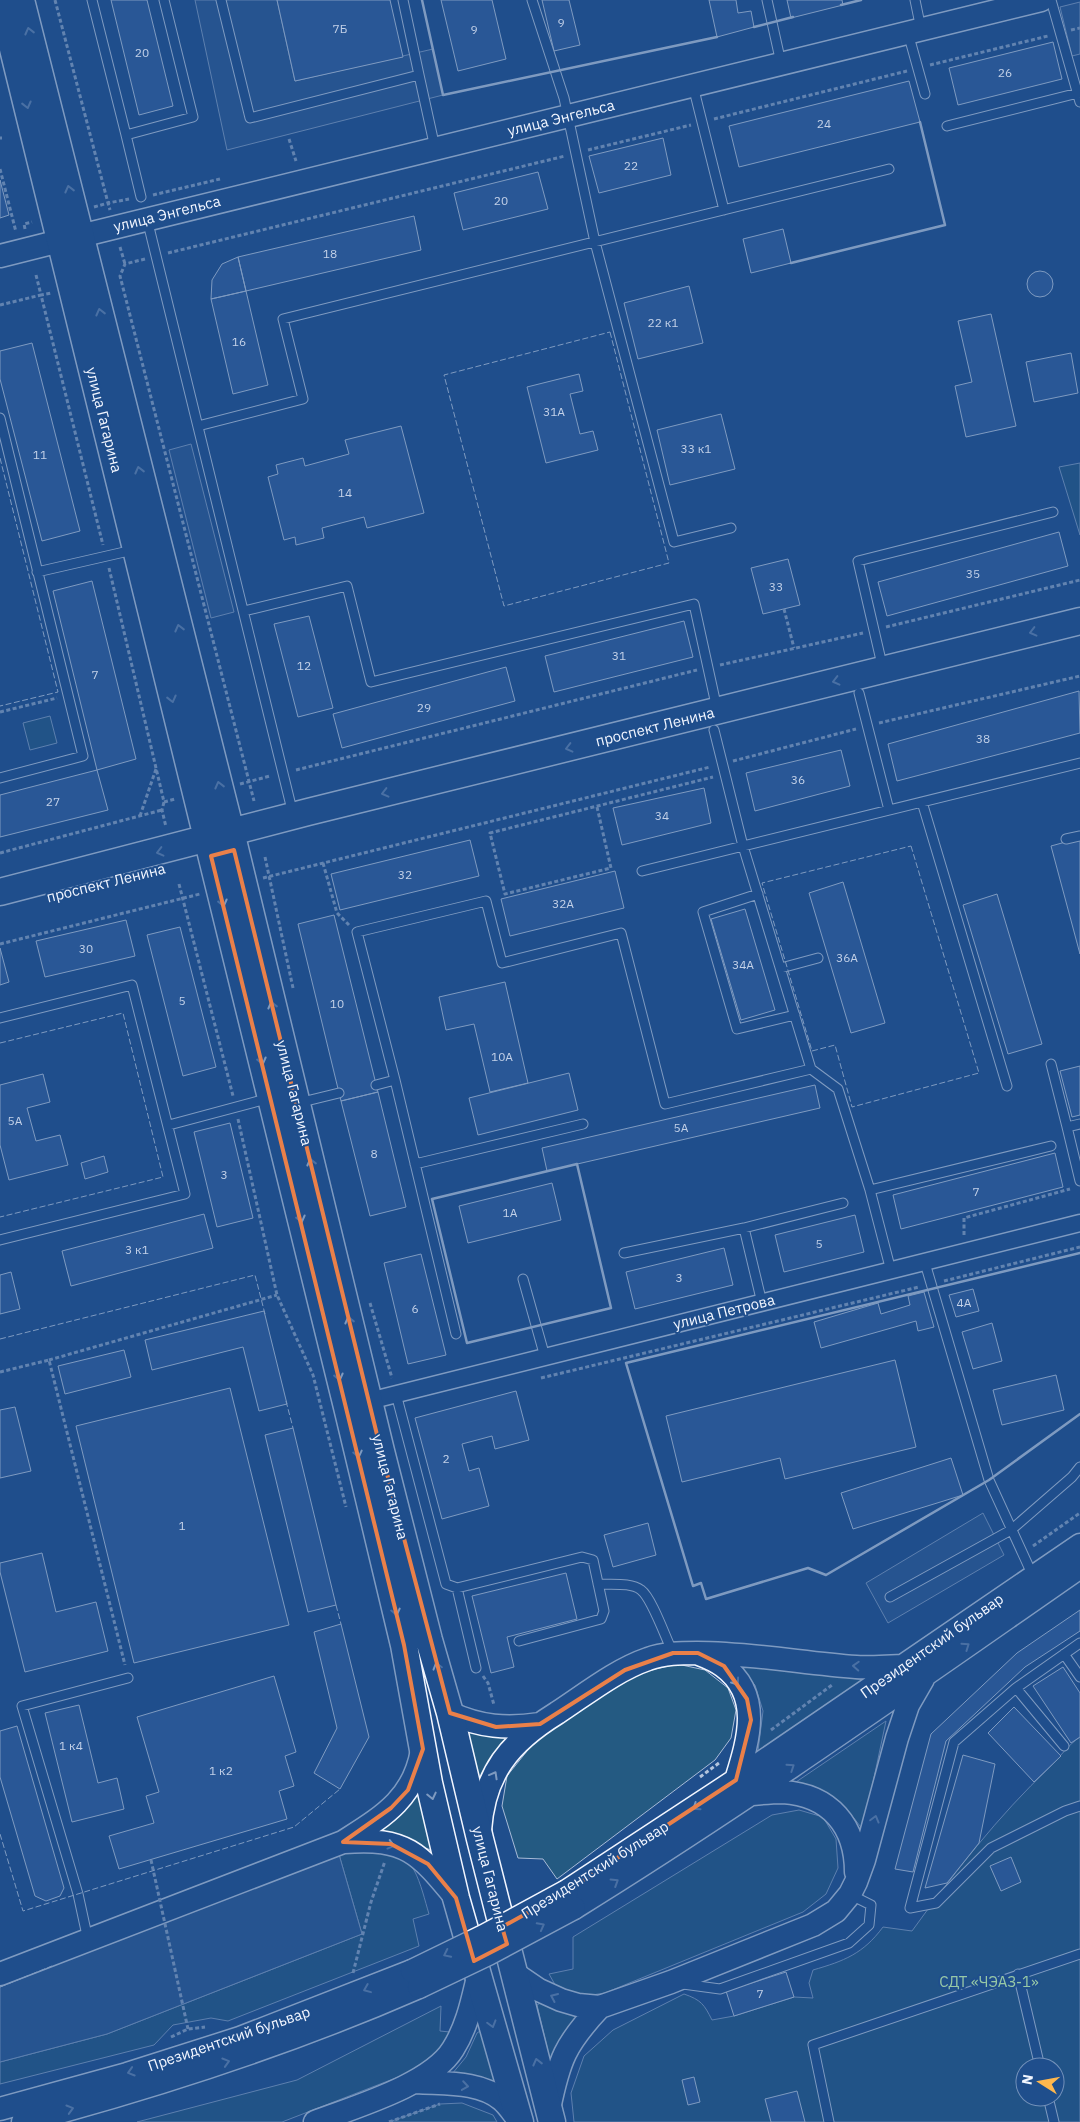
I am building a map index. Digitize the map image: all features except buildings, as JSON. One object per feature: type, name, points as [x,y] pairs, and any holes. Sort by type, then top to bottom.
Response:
[{"type":"main road","name":"улица Гагарина","points":[[1,0],[70,238],[221,844],[271,1098],[358,1404],[450,1713],[550,2116]]},
{"type":"main road","name":"улица Гагарина","points":[[21,0],[136,549],[296,1104],[358,1404],[422,1749],[456,1898],[520,2122]]},
{"type":"main road","name":"улица Энгельса","points":[[0,256],[1041,0]]},
{"type":"main road","name":"проспект Ленина","points":[[0,892],[221,844],[716,721],[884,669],[1080,621]]},
{"type":"main road","name":"проспект Ленина","points":[[0,910],[221,844],[293,816],[716,721],[859,694],[1080,639]]},
{"type":"main road","name":"Президентский бульвар","points":[[0,2109],[127,2074],[488,1954],[571,1900],[642,1866],[905,1666],[1080,1545]]},
{"type":"main road","name":"Президентский бульвар","points":[[744,1787],[926,1674],[1080,1567]]},
{"type":"main road","points":[[698,1653],[724,1666],[737,1681],[747,1699],[751,1720],[744,1787],[812,1798],[834,1811],[848,1830],[856,1853],[853,1888]]},
{"type":"main road","points":[[480,1839],[484,1801],[489,1783],[511,1749],[540,1724],[625,1670],[649,1658],[673,1654],[727,1653],[857,1667],[905,1666]]},
{"type":"main road","points":[[514,1973],[539,1990],[561,2000],[578,2005],[600,2007],[670,1982],[813,1925],[836,1910],[853,1888],[864,1860],[897,1738],[908,1705],[926,1674]]},
{"type":"main road","points":[[450,1713],[464,1719],[496,1727],[514,1728],[540,1724]]},
{"type":"main road","points":[[0,1974],[343,1842],[369,1826],[391,1808],[408,1790],[420,1766],[422,1749]]},
{"type":"main road","points":[[343,1842],[376,1841],[404,1848],[428,1864],[456,1898]]},
{"type":"main road","points":[[315,2122],[416,2082],[438,2068],[453,2051],[468,2020],[478,1977]]},
{"type":"main road","name":"Президентский бульвар","points":[[23,2122],[246,2056],[352,2016],[416,1979]]},
{"type":"main road","points":[[550,2116],[557,2071],[566,2048],[581,2027],[600,2007]]},
{"type":"main road","points":[[416,2082],[470,2087],[488,2092],[502,2100],[520,2122]]},
{"type":"street","name":"улица Петрова","points":[[358,1404],[1080,1223]]},
{"type":"lane","points":[[92,0],[141,197]]},
{"type":"lane","points":[[126,136],[193,117],[164,0]]},
{"type":"lane","points":[[221,0],[250,118],[419,75]]},
{"type":"lane","points":[[403,0],[435,149]]},
{"type":"lane","points":[[532,0],[556,71],[568,116],[595,242],[674,542],[731,528]]},
{"type":"lane","points":[[766,0],[782,64]]},
{"type":"lane","points":[[915,0],[915,31],[925,94]]},
{"type":"lane","points":[[948,126],[1079,98],[1051,0]]},
{"type":"lane","points":[[693,85],[724,210]]},
{"type":"lane","points":[[198,426],[303,399],[283,319],[889,169]]},
{"type":"lane","points":[[147,219],[293,816]]},
{"type":"lane","points":[[0,418],[83,756],[0,778]]},
{"type":"lane","points":[[884,669],[873,630],[858,560],[1053,512]]},
{"type":"lane","points":[[37,572],[136,549]]},
{"type":"lane","points":[[244,611],[347,586],[371,682],[694,604],[708,668],[725,774],[743,846],[811,1069],[838,1089],[870,1190],[891,1271]]},
{"type":"lane","points":[[859,694],[889,810]]},
{"type":"lane","points":[[642,871],[1080,763]]},
{"type":"lane","points":[[922,802],[1007,1086]]},
{"type":"lane","points":[[1066,839],[1080,836]]},
{"type":"lane","points":[[758,894],[703,912],[737,1029],[795,1015]]},
{"type":"lane","points":[[456,1334],[395,1080],[357,932],[486,901],[502,963],[621,933],[665,1104],[811,1069]]},
{"type":"lane","points":[[781,968],[818,958]]},
{"type":"lane","points":[[0,1018],[132,985],[185,1194],[0,1240]]},
{"type":"lane","points":[[1051,1064],[1080,1181]]},
{"type":"lane","points":[[376,1085],[395,1080]]},
{"type":"lane","points":[[296,1104],[339,1093]]},
{"type":"lane","points":[[168,1126],[271,1098]]},
{"type":"lane","points":[[415,1164],[583,1124]]},
{"type":"lane","points":[[1067,1127],[1080,1124]]},
{"type":"lane","points":[[870,1190],[1051,1146]]},
{"type":"lane","points":[[624,1253],[744,1228],[843,1203]]},
{"type":"lane","points":[[744,1228],[762,1302]]},
{"type":"lane","points":[[925,1263],[989,1480],[1033,1577]]},
{"type":"lane","points":[[523,1279],[545,1357]]},
{"type":"lane","points":[[396,1394],[446,1584],[457,1588],[582,1557],[593,1560],[604,1611],[600,1619],[519,1641]]},
{"type":"lane","points":[[890,1597],[1011,1530],[1072,1477],[1080,1467]]},
{"type":"lane","points":[[598,1584],[630,1585],[640,1589],[648,1597],[673,1654]]},
{"type":"lane","points":[[457,1588],[476,1668]]},
{"type":"lane","points":[[1080,1643],[1016,1688],[954,1742],[910,1908],[936,1903],[991,1848],[1065,1811],[1080,1806]]},
{"type":"lane","points":[[1064,1654],[1080,1677]]},
{"type":"lane","points":[[88,1940],[78,1894],[22,1706],[128,1678]]},
{"type":"lane","points":[[1016,1688],[1064,1746]]},
{"type":"lane","points":[[670,1982],[720,1989],[849,1943],[869,1925],[871,1905],[853,1888]]},
{"type":"lane","points":[[829,2122],[813,2045],[1080,1954]]},
{"type":"lane","points":[[1018,1974],[1038,2057]]},
{"type":"lane","points":[[1050,2107],[1054,2122]]},
{"type":"path","points":[[55,0],[112,218]]},
{"type":"path","points":[[290,139],[296,161]]},
{"type":"path","points":[[0,169],[17,237]]},
{"type":"path","points":[[92,207],[108,203]]},
{"type":"path","points":[[24,224],[32,222]]},
{"type":"path","points":[[120,246],[125,264]]},
{"type":"path","points":[[36,275],[106,556],[164,802],[162,810],[166,828]]},
{"type":"path","points":[[0,305],[41,296]]},
{"type":"path","points":[[254,800],[248,782],[708,668],[1080,580]]},
{"type":"path","points":[[784,609],[794,648]]},
{"type":"path","points":[[265,856],[269,876],[723,764],[868,726],[1080,676]]},
{"type":"path","points":[[0,712],[68,695]]},
{"type":"path","points":[[140,816],[156,768]]},
{"type":"path","points":[[597,807],[611,868],[505,894],[490,833],[725,774]]},
{"type":"path","points":[[164,802],[178,798]]},
{"type":"path","points":[[0,853],[162,810]]},
{"type":"path","points":[[323,863],[337,913],[357,932]]},
{"type":"path","points":[[179,884],[236,1107],[277,1295],[312,1375],[347,1508]]},
{"type":"path","points":[[0,944],[203,893]]},
{"type":"path","points":[[964,1238],[964,1218],[1071,1189]]},
{"type":"path","points":[[536,1379],[1080,1247]]},
{"type":"path","points":[[0,1372],[49,1360],[277,1295]]},
{"type":"path","points":[[49,1360],[128,1678]]},
{"type":"path","points":[[1033,1546],[1080,1513]]},
{"type":"path","points":[[488,1683],[494,1707]]},
{"type":"path","points":[[352,1978],[371,1902],[387,1854]]},
{"type":"path","points":[[150,1860],[188,2029]]},
{"type":"path","points":[[389,2122],[447,2103]]},
{"type":"highlighted area","points":[[234,850],[381,1451],[450,1713],[496,1727],[540,1724],[625,1670],[673,1653],[698,1653],[724,1666],[747,1699],[751,1720],[736,1780],[567,1891],[502,1927],[507,1944],[474,1961],[456,1898],[428,1864],[391,1844],[343,1842],[391,1808],[408,1790],[423,1749],[404,1645],[211,856]]},
{"type":"green space","points":[[1080,463],[1080,535],[1059,467]]},
{"type":"green space","points":[[50,716],[57,743],[30,750],[23,723]]},
{"type":"green space","points":[[732,1662],[865,1680],[758,1751],[763,1711],[755,1685]]},
{"type":"green space","points":[[677,1664],[705,1670],[728,1688],[736,1710],[731,1738],[715,1760],[557,1879],[543,1859],[518,1858],[502,1806],[507,1776],[543,1731],[638,1673]]},
{"type":"green space","points":[[886,1721],[863,1830],[849,1812],[835,1799],[818,1789],[796,1782]]},
{"type":"green space","points":[[468,1731],[516,1735],[481,1783],[478,1779]]},
{"type":"green space","name":"СДТ «ЧЭАЗ-1»","points":[[1080,1737],[1080,2122],[574,2122],[571,2093],[584,2056],[613,2030],[684,1994],[701,2003],[712,2020],[734,2016],[794,1997],[813,1998],[809,1983],[813,1970],[852,1955],[868,1944],[883,1927],[912,1931],[960,1867],[995,1825],[1068,1747]]},
{"type":"green space","points":[[418,1790],[432,1850],[365,1834]]},
{"type":"green space","points":[[799,1810],[823,1817],[836,1839],[838,1868],[826,1894],[803,1912],[605,1993],[585,1996],[558,1990],[549,1974],[573,1969],[573,1937],[772,1815]]},
{"type":"green space","points":[[338,1851],[368,1851],[390,1854],[408,1863],[414,1870],[429,1914],[413,1919],[419,1946],[228,2021],[211,2018],[173,2025],[154,2045],[0,2084],[0,2062],[107,2034],[362,1934]]},
{"type":"green space","points":[[542,2002],[581,2016],[551,2061],[537,2005]]},
{"type":"green space","points":[[441,2006],[440,2031],[450,2032],[438,2056],[419,2069],[282,2122],[137,2122],[297,2080]]},
{"type":"green space","points":[[480,2031],[496,2083],[452,2074],[466,2057],[477,2033]]},
{"type":"green space","points":[[462,2103],[493,2115],[497,2122],[389,2122],[440,2104]]},
{"type":"shaded area","points":[[195,0],[277,0],[295,81],[433,49],[443,95],[227,150]]},
{"type":"shaded area","points":[[1080,2],[1080,54],[1072,56],[1060,7]]},
{"type":"shaded area","points":[[191,444],[234,612],[211,618],[169,450]]},
{"type":"shaded area","points":[[983,1513],[1004,1555],[888,1623],[866,1583]]},
{"type":"shaded area","points":[[338,1851],[362,1934],[107,2034],[0,2062],[0,1987]]},
{"type":"fence","points":[[610,332],[669,563],[504,606],[444,375],[610,332]]},
{"type":"fence","points":[[0,458],[58,692],[0,706]]},
{"type":"fence","points":[[911,846],[979,1073],[852,1107],[835,1045],[812,1051],[762,883],[911,846]]},
{"type":"fence","points":[[0,1043],[123,1013],[163,1177],[0,1217]]},
{"type":"fence","points":[[0,1339],[255,1275],[265,1314]]},
{"type":"fence","points":[[286,1401],[293,1428]]},
{"type":"fence","points":[[336,1605],[341,1624]]},
{"type":"fence","points":[[0,1834],[23,1911],[294,1827],[340,1789]]},
{"type":"fence","points":[[0,1987],[52,1966]]},
{"type":"wall","points":[[422,0],[443,95],[717,37]]},
{"type":"wall","points":[[841,5],[861,0]]},
{"type":"wall","points":[[754,27],[793,17]]},
{"type":"wall","points":[[791,263],[945,225],[920,122]]},
{"type":"wall","points":[[577,1164],[611,1308],[467,1343],[432,1199],[577,1164]]},
{"type":"wall","points":[[1080,1253],[626,1363],[693,1586],[701,1583],[706,1599],[808,1568],[826,1575],[989,1480],[1080,1414]]}]
